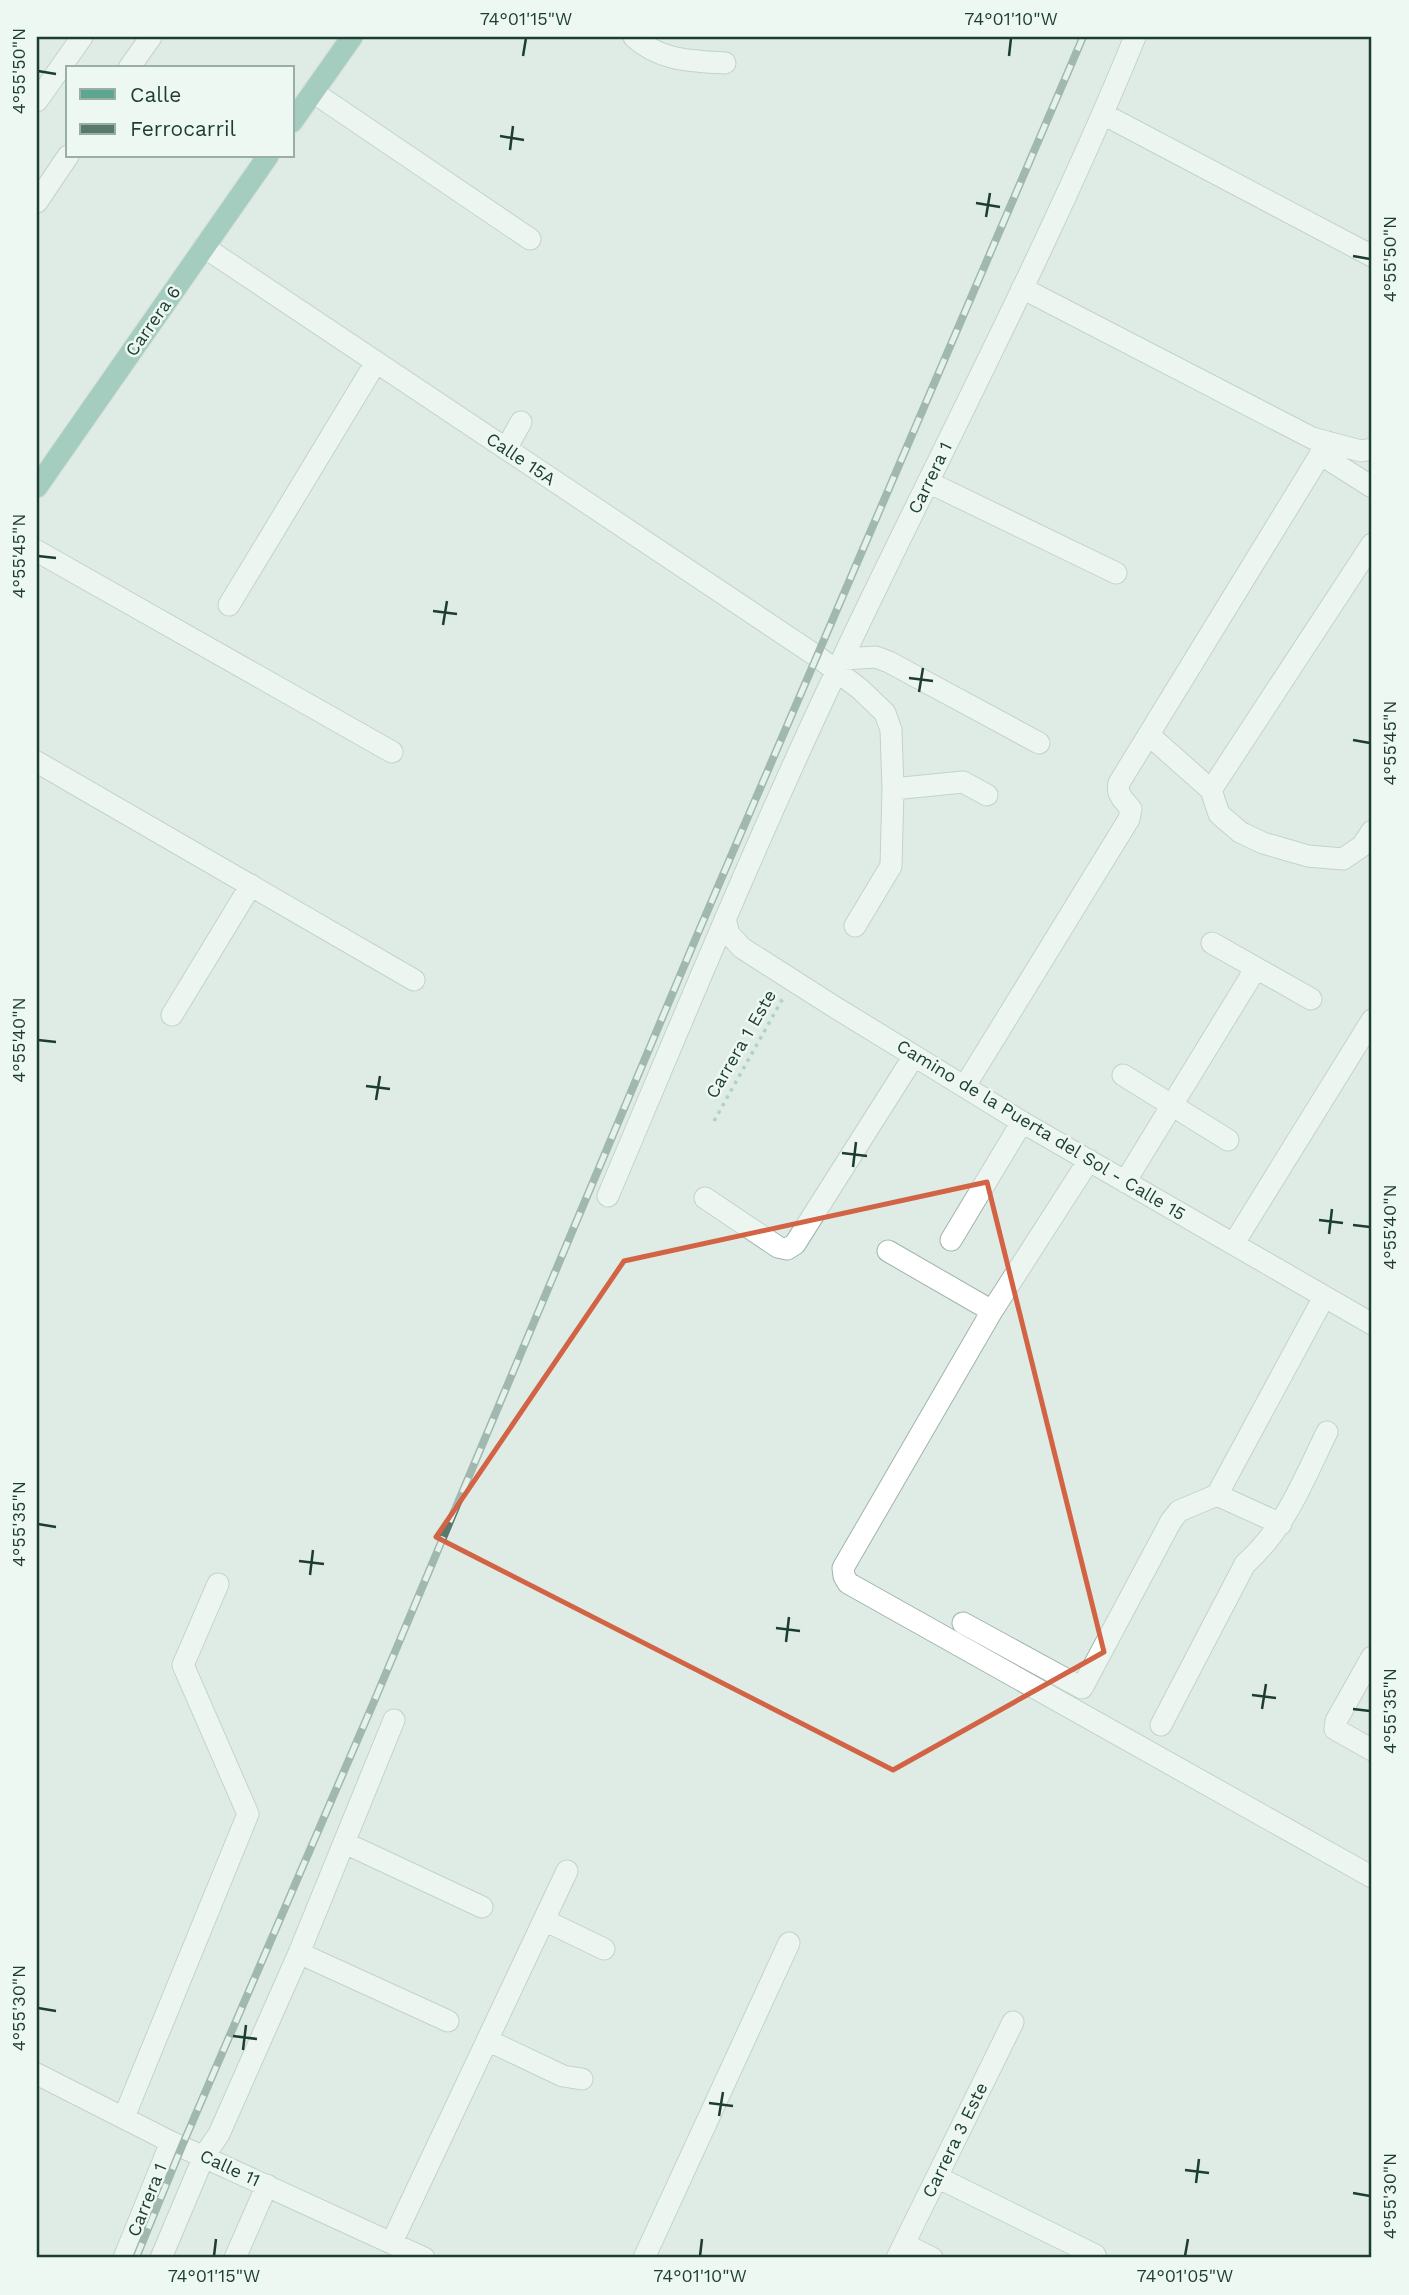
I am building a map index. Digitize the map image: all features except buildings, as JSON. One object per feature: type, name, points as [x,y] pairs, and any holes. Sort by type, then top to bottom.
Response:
[{"type":"main road","points":[[294,119],[352,37]]},
{"type":"main road","name":"Carrera 6","points":[[37,487],[267,158]]},
{"type":"street","points":[[37,101],[82,37]]},
{"type":"street","points":[[130,66],[151,37]]},
{"type":"street","points":[[634,37],[656,53],[680,60],[725,63]]},
{"type":"street","name":"Carrera 1","points":[[608,1196],[726,919],[839,665],[1022,288],[1103,114],[1135,37]]},
{"type":"street","points":[[313,92],[530,239]]},
{"type":"street","points":[[1103,114],[1372,256]]},
{"type":"street","points":[[37,202],[67,158]]},
{"type":"street","name":"Calle 15A","points":[[204,247],[506,449],[839,665],[860,690],[885,713],[891,730],[891,866],[855,926]]},
{"type":"street","points":[[1022,288],[1312,438],[1372,486]]},
{"type":"street","points":[[229,605],[376,362]]},
{"type":"street","points":[[506,449],[521,422]]},
{"type":"street","points":[[1324,448],[1361,451],[1372,449]]},
{"type":"street","points":[[965,1086],[1129,819],[1131,809],[1117,790],[1119,783],[1324,448]]},
{"type":"street","points":[[928,482],[1116,573]]},
{"type":"street","points":[[1211,790],[1372,544]]},
{"type":"street","points":[[37,551],[392,752]]},
{"type":"street","points":[[839,665],[876,657],[889,662],[1039,743]]},
{"type":"street","points":[[1149,735],[1211,790],[1219,814],[1240,832],[1263,843],[1308,856],[1343,859],[1362,846],[1372,831]]},
{"type":"street","points":[[37,762],[414,980]]},
{"type":"street","points":[[893,789],[962,782],[987,795]]},
{"type":"street","points":[[172,1015],[251,885]]},
{"type":"street","name":"Camino de la Puerta del Sol - Calle 15","points":[[726,919],[729,934],[742,948],[793,981],[1022,1122],[1234,1243],[1320,1304],[1372,1324]]},
{"type":"street","points":[[1212,943],[1311,999]]},
{"type":"street","points":[[1125,1182],[1256,968]]},
{"type":"street","points":[[1234,1243],[1372,1020]]},
{"type":"street","points":[[705,1198],[778,1247],[788,1249],[794,1244],[914,1056]]},
{"type":"street","points":[[1123,1075],[1228,1140]]},
{"type":"street","points":[[951,1240],[1022,1122]]},
{"type":"street","points":[[1089,1160],[992,1311],[844,1567],[844,1576],[848,1583],[1372,1877]]},
{"type":"street","points":[[888,1251],[992,1311]]},
{"type":"street","points":[[963,1623],[1083,1688],[1171,1521],[1179,1511],[1217,1495],[1320,1304]]},
{"type":"street","points":[[1161,1726],[1245,1564],[1281,1524],[1327,1432]]},
{"type":"street","points":[[1217,1495],[1281,1524]]},
{"type":"street","points":[[124,2117],[248,1814],[184,1665],[218,1584]]},
{"type":"street","points":[[1372,1657],[1336,1721],[1335,1729],[1372,1749]]},
{"type":"street","points":[[161,2258],[204,2156],[219,2134],[299,1953],[394,1720]]},
{"type":"street","points":[[345,1843],[482,1907]]},
{"type":"street","points":[[391,2242],[567,1871]]},
{"type":"street","points":[[544,1920],[604,1950]]},
{"type":"street","points":[[644,2258],[789,1943]]},
{"type":"street","points":[[299,1953],[447,2021]]},
{"type":"street","name":"Carrera 3 Este","points":[[901,2251],[1013,2022]]},
{"type":"street","points":[[488,2040],[563,2076],[582,2078]]},
{"type":"street","name":"Calle 11","points":[[37,2074],[171,2142],[424,2258]]},
{"type":"street","name":"Carrera 1","points":[[124,2258],[171,2142]]},
{"type":"street","points":[[937,2177],[1095,2255]]},
{"type":"street","points":[[235,2258],[267,2185]]},
{"type":"street","points":[[901,2251],[932,2258]]},
{"type":"path","name":"Carrera 1 Este","points":[[713,1121],[793,981]]},
{"type":"highlighted area","points":[[987,1182],[1104,1652],[893,1770],[436,1537],[624,1261]]},
{"type":"railway","points":[[136,2258],[698,933],[1083,37]]}]
